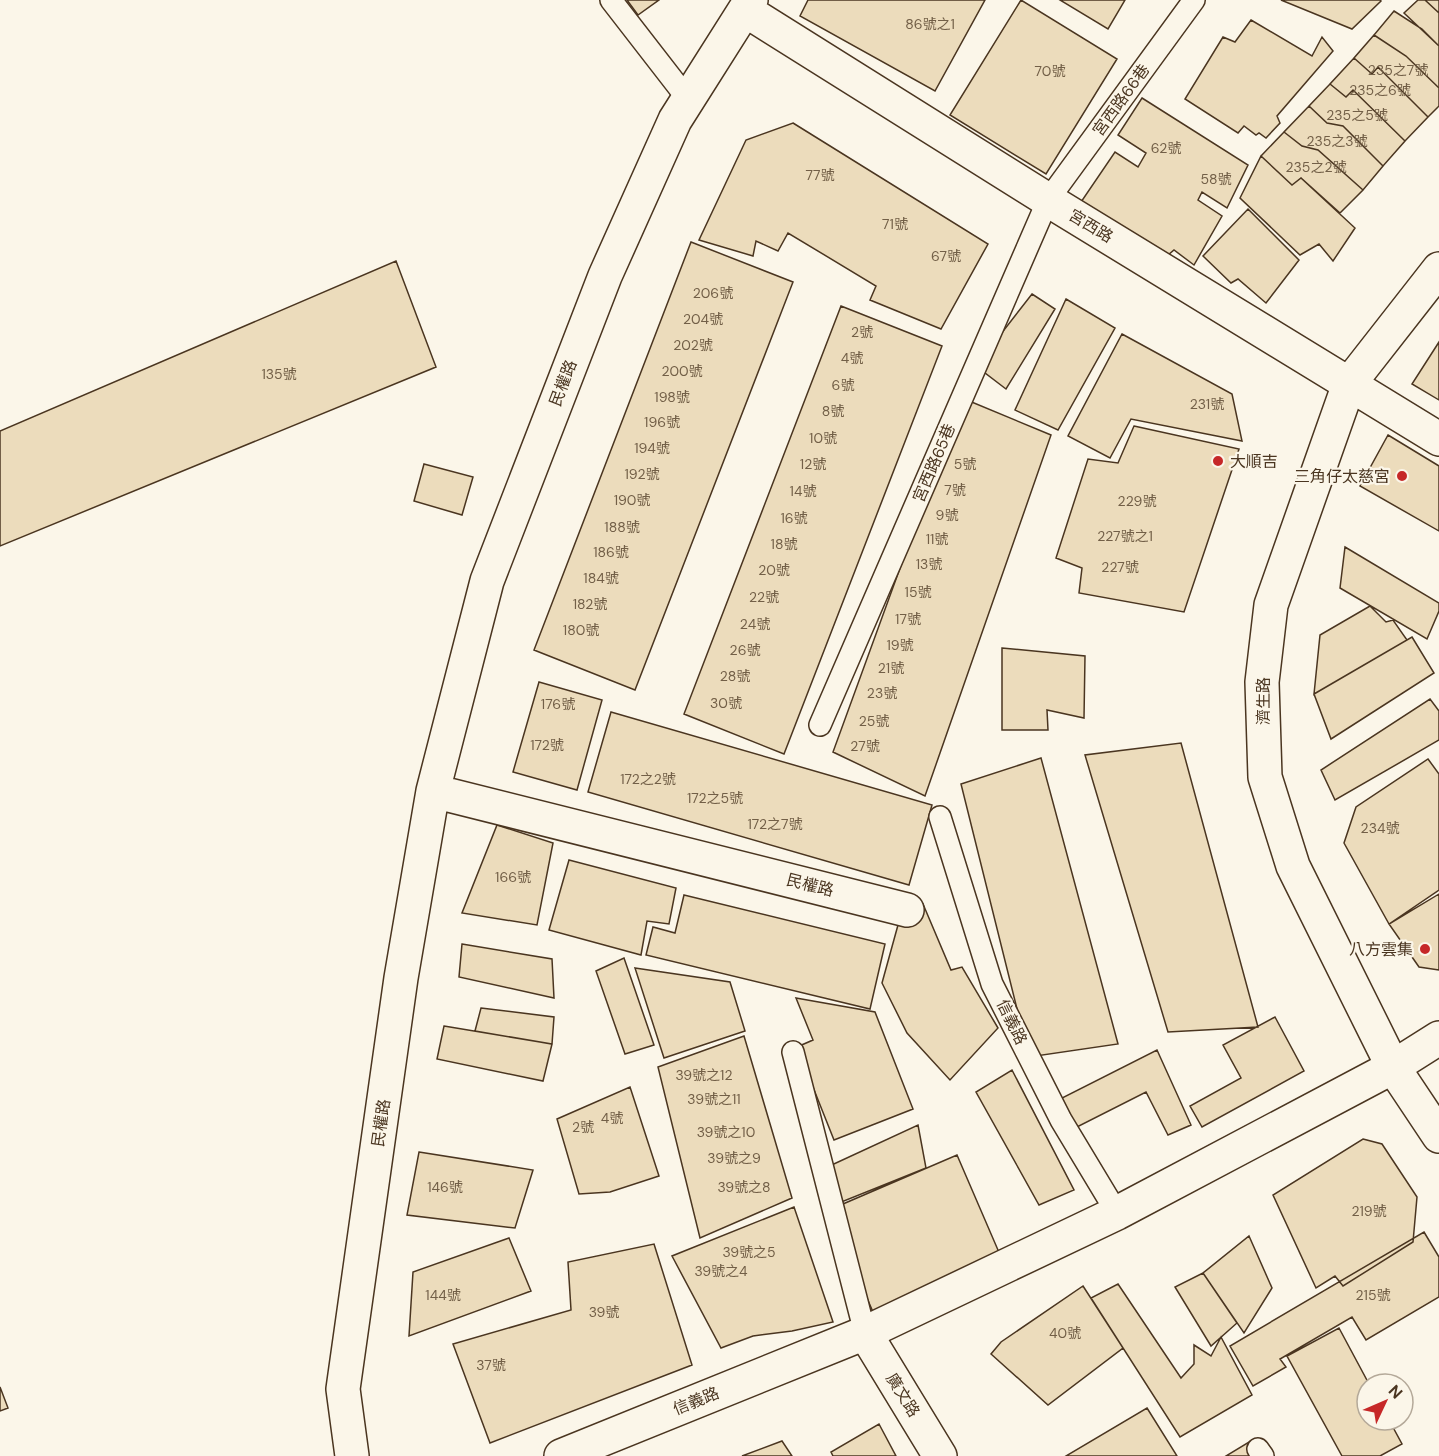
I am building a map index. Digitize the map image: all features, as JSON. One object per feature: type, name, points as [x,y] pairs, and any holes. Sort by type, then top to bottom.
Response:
[{"type":"street","name":"民權路","points":[[352,1456],[343,1389],[401,978],[433,791],[487,581],[605,276],[687,98],[748,5]]},
{"type":"street","name":"宮西路","points":[[748,5],[1048,200],[1439,439]]},
{"type":"street","name":"濟生路","points":[[1439,269],[1349,384],[1271,605],[1262,682],[1265,777],[1293,866],[1393,1067],[1439,1136]]},
{"type":"street","name":"民權路","points":[[433,791],[907,910]]},
{"type":"street","name":"信義路","points":[[561,1456],[865,1333],[1117,1213],[1393,1067],[1439,1038]]},
{"type":"street","name":"廣文路","points":[[865,1333],[940,1456]]},
{"type":"lane","points":[[611,0],[687,98]]},
{"type":"lane","name":"宮西路66巷","points":[[1048,200],[1194,0]]},
{"type":"lane","name":"宮西路65巷","points":[[820,725],[1048,200]]},
{"type":"lane","name":"信義路","points":[[940,817],[992,984],[1061,1120],[1117,1213]]},
{"type":"lane","points":[[793,1052],[865,1333]]},
{"type":"building","points":[[627,0],[659,0],[638,15]]},
{"type":"building","points":[[808,0],[985,0],[935,91],[800,16]]},
{"type":"building","points":[[1021,0],[1117,59],[1046,174],[950,115]]},
{"type":"building","points":[[1060,0],[1125,0],[1108,29]]},
{"type":"building","points":[[1281,0],[1380,0],[1381,1],[1352,29]]},
{"type":"building","points":[[1418,0],[1425,0],[1439,13],[1439,46],[1404,13]]},
{"type":"building","points":[[1425,0],[1439,0],[1439,13]]},
{"type":"building","points":[[1394,11],[1422,29],[1439,46],[1439,88],[1406,56],[1374,35]]},
{"type":"building","points":[[1251,20],[1312,56],[1322,37],[1333,51],[1277,116],[1280,123],[1266,138],[1259,133],[1256,135],[1244,126],[1238,133],[1185,99],[1223,37],[1235,42]]},
{"type":"building","points":[[1374,35],[1406,56],[1439,88],[1439,106],[1428,117],[1378,67],[1372,74],[1354,58]]},
{"type":"building","points":[[1354,58],[1372,74],[1378,67],[1428,117],[1405,141],[1353,90],[1346,97],[1330,84]]},
{"type":"building","points":[[1330,84],[1346,97],[1353,90],[1405,141],[1383,166],[1343,126],[1327,123],[1309,106]]},
{"type":"building","points":[[1142,98],[1248,165],[1227,208],[1202,192],[1198,200],[1222,216],[1194,265],[1174,250],[1168,255],[1081,202],[1115,152],[1138,167],[1146,153],[1118,135]]},
{"type":"building","points":[[1309,106],[1327,123],[1343,126],[1383,166],[1363,190],[1318,150],[1302,146],[1284,132]]},
{"type":"building","points":[[793,123],[988,244],[941,329],[870,300],[876,286],[788,233],[778,251],[756,241],[753,256],[699,240],[746,140]]},
{"type":"building","points":[[1284,132],[1302,146],[1318,150],[1363,190],[1340,213],[1301,178],[1292,185],[1261,156]]},
{"type":"building","points":[[1261,156],[1292,185],[1301,178],[1355,228],[1333,261],[1319,244],[1300,255],[1240,198]]},
{"type":"building","points":[[1248,209],[1299,260],[1266,303],[1238,279],[1231,283],[1203,256]]},
{"type":"building","points":[[691,242],[793,282],[635,690],[534,650]]},
{"type":"building","points":[[396,261],[436,367],[0,546],[0,431]]},
{"type":"building","points":[[1032,294],[1055,309],[1006,389],[976,366]]},
{"type":"building","points":[[1066,299],[1115,328],[1058,430],[1015,410]]},
{"type":"building","points":[[841,306],[942,346],[784,754],[684,714]]},
{"type":"building","points":[[1122,334],[1232,394],[1242,441],[1131,419],[1110,458],[1068,436]]},
{"type":"building","points":[[1439,342],[1439,400],[1412,384]]},
{"type":"building","points":[[962,398],[1051,435],[925,796],[833,752]]},
{"type":"building","points":[[1134,426],[1239,449],[1184,612],[1079,593],[1082,568],[1056,558],[1088,459],[1118,463]]},
{"type":"building","name":"三角仔太慈宮","points":[[1388,435],[1439,466],[1439,531],[1360,486]]},
{"type":"building","points":[[424,464],[473,477],[462,515],[414,501]]},
{"type":"building","points":[[1345,547],[1439,603],[1439,611],[1427,639],[1340,588]]},
{"type":"building","points":[[1370,606],[1386,622],[1393,620],[1407,640],[1314,694],[1320,635]]},
{"type":"building","points":[[1412,637],[1434,673],[1331,739],[1314,694]]},
{"type":"building","points":[[1002,648],[1085,656],[1084,718],[1047,710],[1048,730],[1002,730]]},
{"type":"building","points":[[539,682],[602,700],[577,790],[513,772]]},
{"type":"building","points":[[1430,699],[1439,711],[1439,740],[1335,800],[1321,770]]},
{"type":"building","points":[[611,712],[932,805],[909,885],[588,792]]},
{"type":"building","points":[[1181,743],[1258,1027],[1168,1032],[1085,755]]},
{"type":"building","points":[[1041,758],[1118,1044],[1029,1057],[961,784]]},
{"type":"building","points":[[1428,759],[1439,774],[1439,890],[1389,924],[1344,843],[1356,807]]},
{"type":"building","points":[[497,825],[553,843],[537,925],[462,913]]},
{"type":"building","points":[[569,860],[676,888],[669,924],[647,921],[641,955],[549,930]]},
{"type":"building","points":[[1439,894],[1439,970],[1419,967],[1389,924]]},
{"type":"building","points":[[684,895],[885,944],[870,1009],[646,955],[653,927],[675,933]]},
{"type":"building","points":[[923,904],[951,970],[962,967],[998,1028],[950,1080],[907,1033],[882,983],[898,925]]},
{"type":"building","points":[[462,944],[552,959],[554,998],[459,977]]},
{"type":"building","points":[[624,958],[654,1045],[625,1054],[596,971]]},
{"type":"building","points":[[635,968],[730,982],[745,1031],[664,1058]]},
{"type":"building","points":[[796,998],[875,1012],[913,1109],[834,1140],[797,1047],[813,1040]]},
{"type":"building","points":[[481,1008],[554,1017],[552,1044],[475,1031]]},
{"type":"building","points":[[1275,1017],[1304,1071],[1202,1127],[1190,1106],[1241,1078],[1223,1045]]},
{"type":"building","points":[[444,1026],[552,1044],[543,1081],[437,1059]]},
{"type":"building","points":[[744,1036],[792,1198],[700,1238],[658,1067]]},
{"type":"building","points":[[1157,1050],[1191,1125],[1168,1135],[1146,1092],[1075,1128],[1060,1099]]},
{"type":"building","points":[[1012,1070],[1074,1190],[1039,1205],[976,1092]]},
{"type":"building","points":[[630,1087],[659,1176],[610,1192],[579,1194],[557,1119]]},
{"type":"building","points":[[918,1125],[926,1168],[829,1207],[823,1169]]},
{"type":"building","points":[[1363,1139],[1382,1144],[1417,1197],[1413,1242],[1343,1286],[1335,1276],[1316,1288],[1273,1195]]},
{"type":"building","points":[[419,1152],[533,1170],[515,1228],[407,1215]]},
{"type":"building","points":[[957,1155],[1001,1257],[873,1312],[829,1210]]},
{"type":"building","points":[[794,1207],[833,1322],[753,1336],[721,1348],[672,1256]]},
{"type":"building","points":[[1424,1232],[1439,1257],[1439,1297],[1366,1340],[1352,1317],[1280,1359],[1286,1367],[1253,1386],[1230,1346]]},
{"type":"building","points":[[1249,1236],[1272,1288],[1244,1333],[1203,1273]]},
{"type":"building","points":[[509,1238],[531,1291],[409,1336],[413,1272]]},
{"type":"building","points":[[654,1244],[692,1365],[490,1443],[453,1344],[571,1310],[568,1262]]},
{"type":"building","points":[[1203,1273],[1237,1323],[1211,1346],[1175,1287]]},
{"type":"building","points":[[1118,1284],[1181,1378],[1194,1364],[1194,1345],[1211,1356],[1221,1337],[1252,1395],[1180,1437],[1091,1298]]},
{"type":"building","points":[[1083,1286],[1123,1348],[1048,1405],[991,1354],[1001,1342]]},
{"type":"building","points":[[1339,1328],[1363,1372],[1355,1372],[1355,1432],[1396,1432],[1402,1444],[1380,1456],[1342,1456],[1287,1356]]},
{"type":"building","points":[[0,1387],[8,1408],[0,1411]]},
{"type":"building","points":[[1147,1408],[1177,1456],[1066,1456]]},
{"type":"building","points":[[879,1424],[896,1456],[833,1456],[831,1452]]},
{"type":"building","points":[[1254,1439],[1265,1456],[1226,1456]]},
{"type":"building","points":[[782,1441],[792,1456],[742,1456]]},
{"type":"place","name":"大順吉","points":[[1218,461]]},
{"type":"place","name":"三角仔太慈宮","points":[[1402,476]]},
{"type":"place","name":"八方雲集","points":[[1425,949]]}]
